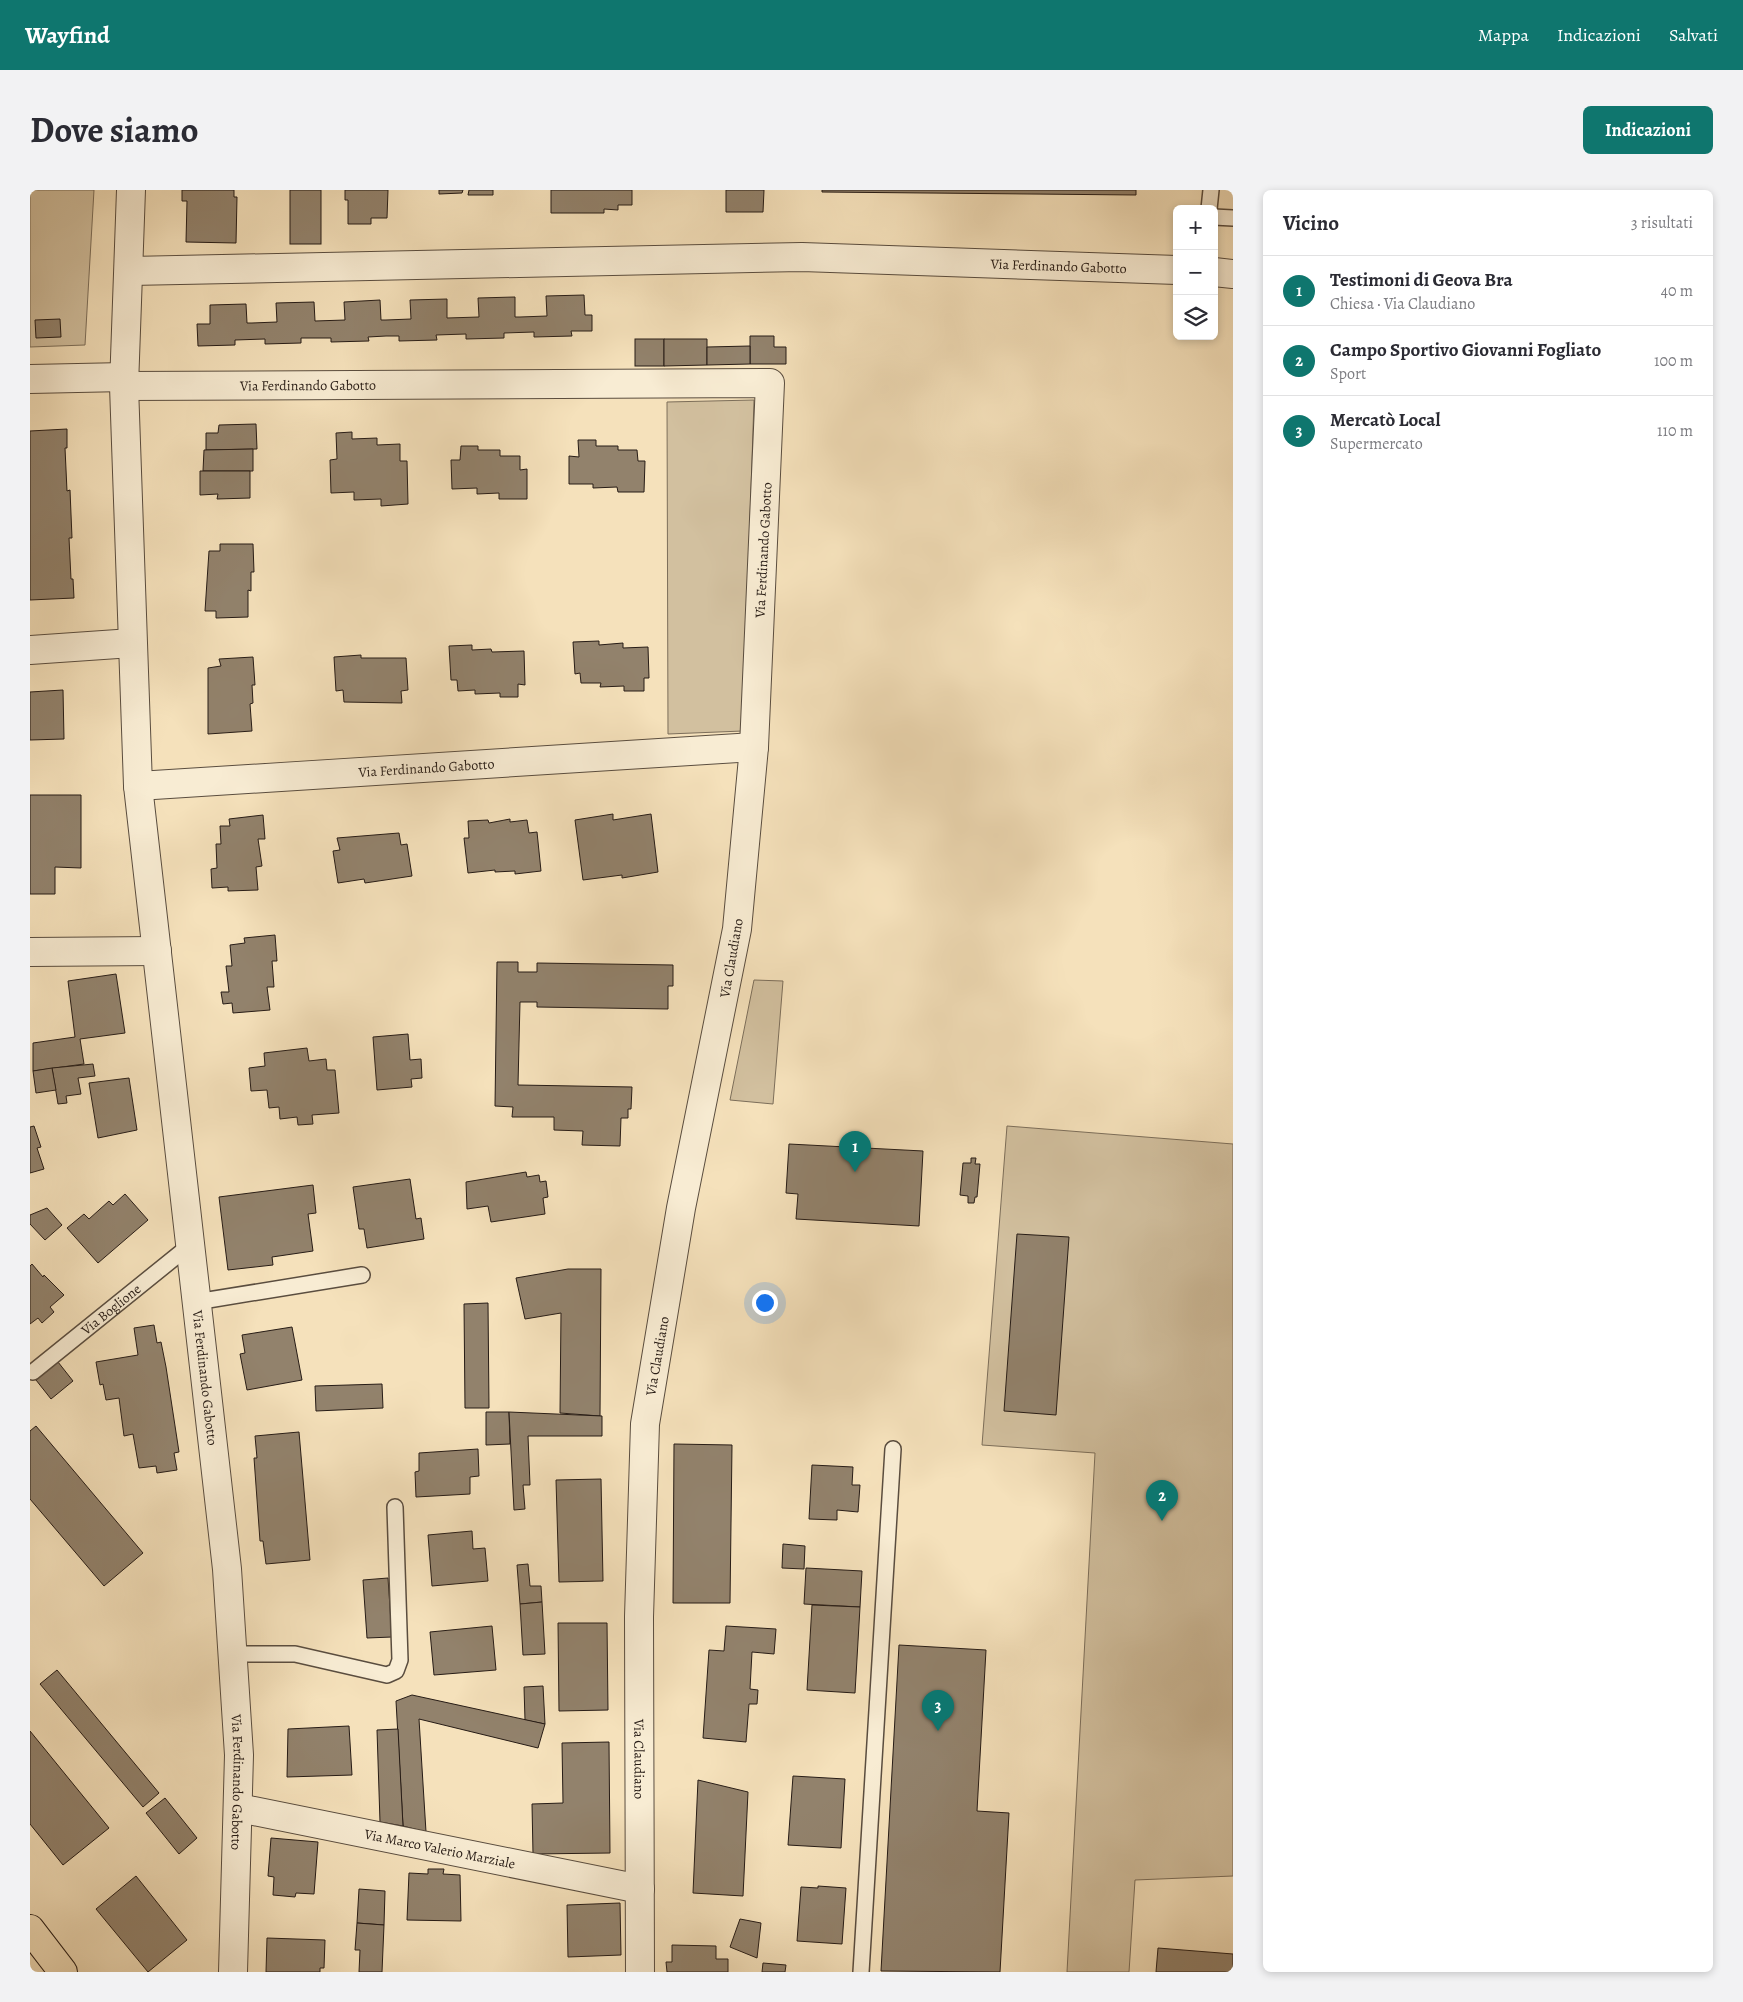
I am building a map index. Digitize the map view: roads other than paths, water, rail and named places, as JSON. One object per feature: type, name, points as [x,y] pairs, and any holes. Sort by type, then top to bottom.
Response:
[{"type":"main road","points":[[30,1929],[57,1966]]},
{"type":"street","name":"Via Ferdinando Gabotto","points":[[131,190],[130,271],[124,381],[138,786],[228,1568],[234,1654],[239,1808],[233,1972]]},
{"type":"street","name":"Via Ferdinando Gabotto","points":[[130,271],[802,257],[1173,270]]},
{"type":"street","points":[[1218,272],[1233,274]]},
{"type":"street","name":"Via Ferdinando Gabotto","points":[[30,379],[770,383],[754,747],[138,786]]},
{"type":"street","points":[[30,650],[132,643]]},
{"type":"street","name":"Via Claudiano","points":[[640,1972],[639,1617],[645,1424],[682,1208],[737,929],[754,747]]},
{"type":"street","points":[[30,952],[156,952]]},
{"type":"street","name":"Via Marco Valerio Marziale","points":[[239,1808],[640,1889]]},
{"type":"lane","points":[[1209,205],[1211,190]]},
{"type":"lane","points":[[1218,217],[1233,218]]},
{"type":"lane","name":"Via Boglione","points":[[33,1372],[190,1246]]},
{"type":"lane","points":[[196,1302],[362,1275]]},
{"type":"lane","points":[[861,1972],[893,1449]]},
{"type":"lane","points":[[234,1654],[295,1654],[387,1675],[396,1671],[400,1660],[394,1507]]},
{"type":"place","name":"Testimoni di Geova Bra","points":[[855,1172]]},
{"type":"place","name":"Campo Sportivo Giovanni Fogliato","points":[[1162,1521]]},
{"type":"place","name":"Mercatò Local","points":[[938,1731]]}]
